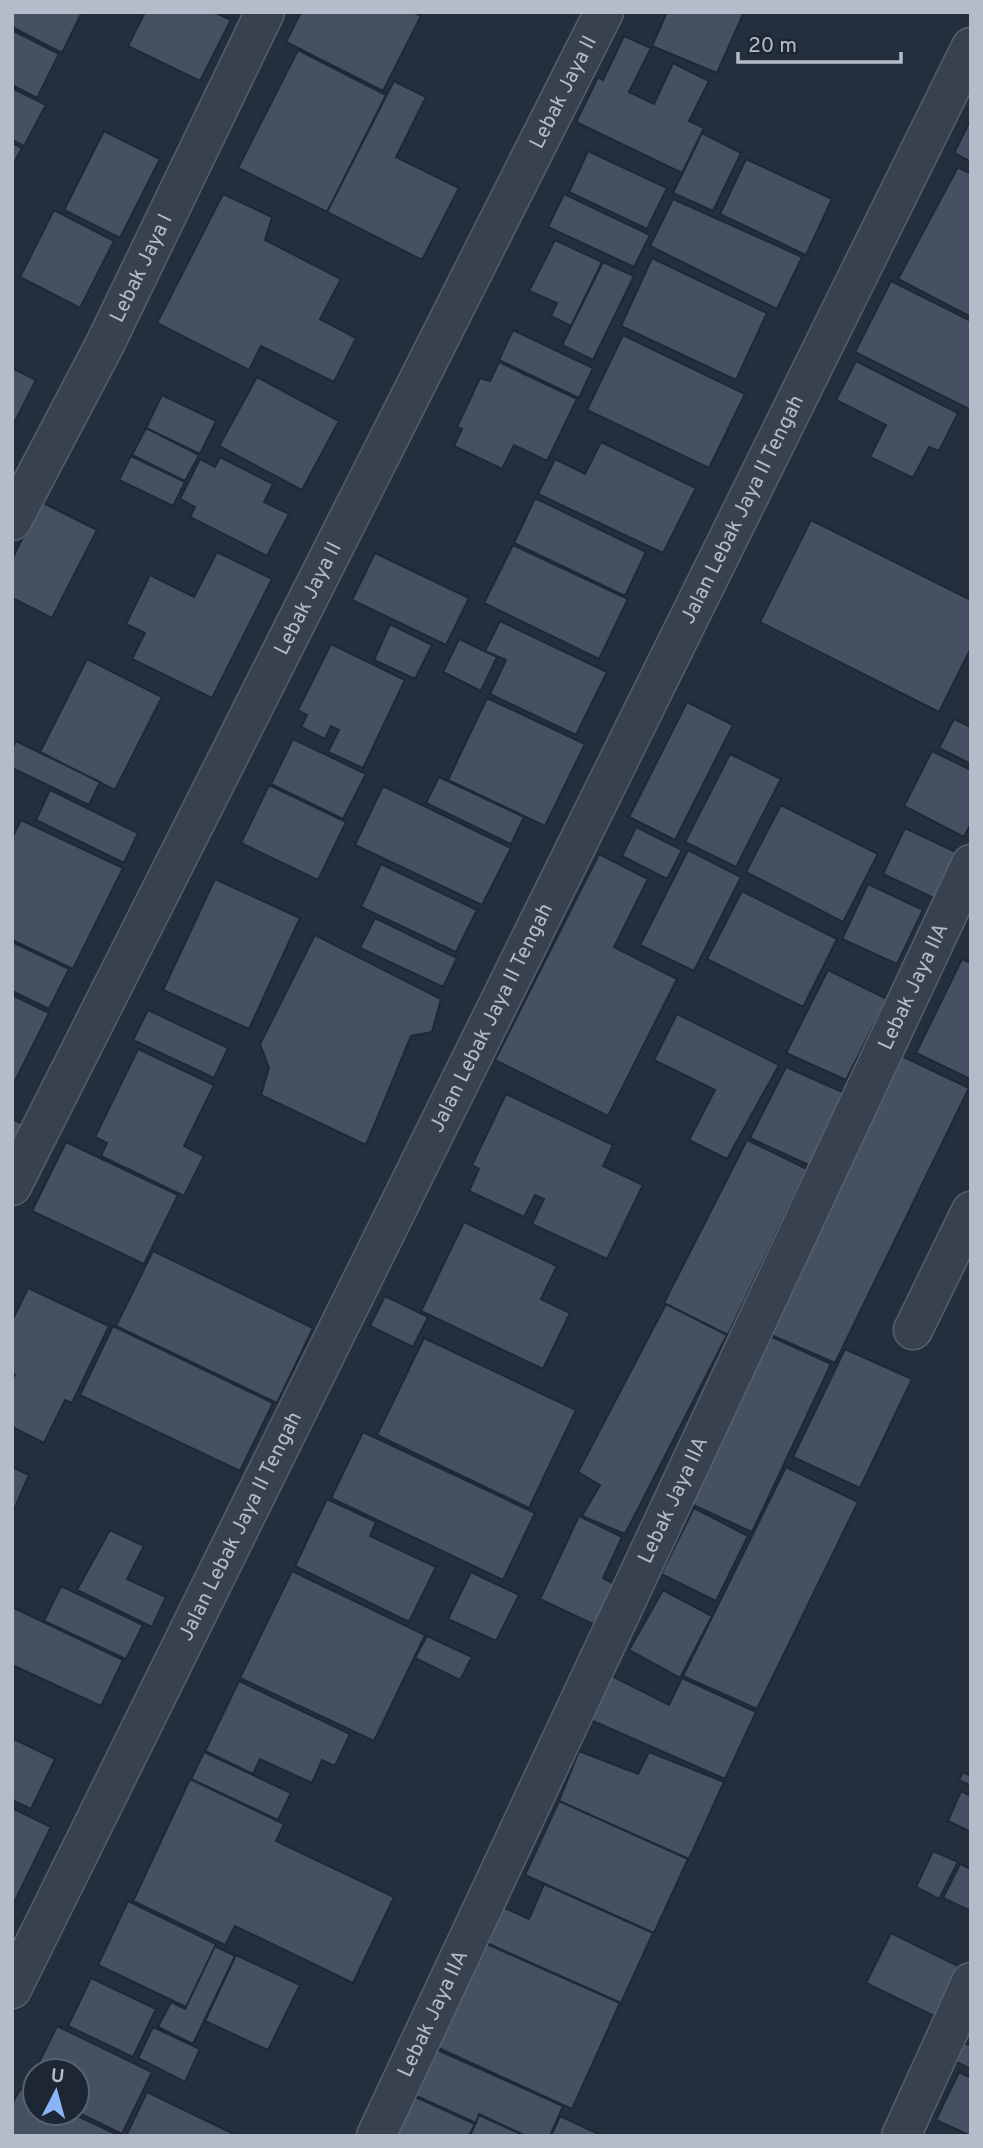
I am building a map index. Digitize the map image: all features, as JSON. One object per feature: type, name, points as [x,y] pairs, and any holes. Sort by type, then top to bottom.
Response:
[{"type":"street","name":"Lebak Jaya I","points":[[12,521],[105,344],[265,12]]},
{"type":"street","name":"Lebak Jaya II","points":[[12,1186],[604,12]]},
{"type":"street","name":"Jalan Lebak Jaya II Tengah","points":[[12,1989],[971,47]]},
{"type":"street","name":"Lebak Jaya IIA","points":[[376,2136],[971,864]]},
{"type":"street","points":[[913,1331],[971,1211]]},
{"type":"street","points":[[901,2136],[971,1982]]},
{"type":"building","points":[[12,12],[82,12],[62,53],[12,27]]},
{"type":"building","points":[[145,12],[214,12],[231,20],[200,81],[128,46]]},
{"type":"building","points":[[301,12],[413,12],[421,16],[383,91],[286,42]]},
{"type":"building","points":[[667,12],[744,12],[717,73],[652,46]]},
{"type":"building","points":[[12,30],[59,54],[37,98],[12,85]]},
{"type":"building","points":[[624,36],[651,48],[629,92],[654,104],[673,63],[709,81],[689,121],[704,128],[682,173],[576,122],[598,77],[603,80]]},
{"type":"building","points":[[298,50],[386,95],[327,212],[238,168]]},
{"type":"building","points":[[394,81],[426,97],[396,157],[459,188],[422,260],[327,212]]},
{"type":"building","points":[[12,88],[46,105],[24,146],[12,140]]},
{"type":"building","points":[[971,119],[971,162],[954,153]]},
{"type":"building","points":[[104,131],[160,159],[120,238],[64,210]]},
{"type":"building","points":[[702,133],[741,153],[713,211],[673,193]]},
{"type":"building","points":[[12,143],[22,148],[12,167]]},
{"type":"building","points":[[588,151],[667,188],[647,229],[569,192]]},
{"type":"building","points":[[746,159],[832,199],[806,255],[720,214]]},
{"type":"building","points":[[958,167],[971,174],[971,317],[898,279]]},
{"type":"building","points":[[223,194],[272,217],[265,240],[341,279],[320,319],[356,338],[334,382],[261,346],[249,370],[157,323]]},
{"type":"building","points":[[564,194],[650,235],[634,267],[548,227]]},
{"type":"building","points":[[673,199],[802,257],[777,309],[650,246]]},
{"type":"building","points":[[54,210],[114,241],[80,308],[20,277]]},
{"type":"building","points":[[555,240],[602,262],[571,326],[551,316],[557,303],[529,291]]},
{"type":"building","points":[[652,258],[767,313],[736,380],[621,326]]},
{"type":"building","points":[[603,262],[634,276],[593,360],[562,345]]},
{"type":"building","points":[[891,281],[971,321],[971,410],[855,352]]},
{"type":"building","points":[[513,330],[593,368],[579,398],[499,360]]},
{"type":"building","points":[[623,335],[745,394],[709,468],[587,410]]},
{"type":"building","points":[[856,361],[958,413],[939,451],[929,447],[913,478],[870,457],[886,425],[836,400]]},
{"type":"building","points":[[499,362],[577,399],[547,461],[514,445],[502,469],[454,446],[462,429],[457,427],[480,378],[490,381]]},
{"type":"building","points":[[12,368],[36,380],[12,427]]},
{"type":"building","points":[[257,377],[339,421],[302,490],[219,446]]},
{"type":"building","points":[[162,395],[216,421],[200,454],[146,428]]},
{"type":"building","points":[[146,428],[199,455],[185,481],[132,455]]},
{"type":"building","points":[[601,442],[696,488],[663,553],[538,494],[555,459],[585,474]]},
{"type":"building","points":[[131,456],[185,482],[173,506],[119,480]]},
{"type":"building","points":[[220,457],[273,484],[264,502],[289,514],[267,556],[190,517],[195,507],[180,499],[200,459],[215,467]]},
{"type":"building","points":[[535,498],[646,552],[625,596],[514,543]]},
{"type":"building","points":[[41,502],[97,530],[52,618],[12,598],[12,559]]},
{"type":"building","points":[[811,520],[971,600],[971,648],[939,712],[760,622]]},
{"type":"building","points":[[513,545],[628,599],[599,659],[484,603]]},
{"type":"building","points":[[217,552],[272,579],[212,698],[132,659],[145,633],[126,624],[150,575],[194,597]]},
{"type":"building","points":[[375,553],[469,598],[446,645],[352,600]]},
{"type":"building","points":[[500,621],[607,672],[576,735],[490,694],[506,660],[485,651]]},
{"type":"building","points":[[390,624],[432,645],[415,679],[374,660]]},
{"type":"building","points":[[459,639],[497,657],[481,691],[443,672]]},
{"type":"building","points":[[331,644],[405,680],[363,768],[328,752],[339,730],[331,726],[325,739],[301,727],[307,715],[298,710]]},
{"type":"building","points":[[87,659],[162,697],[115,790],[40,752]]},
{"type":"building","points":[[487,698],[585,744],[545,826],[448,780]]},
{"type":"building","points":[[687,702],[733,725],[675,840],[629,817]]},
{"type":"building","points":[[954,719],[971,727],[971,764],[939,748]]},
{"type":"building","points":[[293,739],[366,774],[343,819],[271,784]]},
{"type":"building","points":[[16,741],[100,782],[89,805],[12,768],[12,749]]},
{"type":"building","points":[[932,751],[971,770],[971,823],[964,837],[904,806]]},
{"type":"building","points":[[730,754],[781,779],[736,867],[685,842]]},
{"type":"building","points":[[439,777],[524,817],[511,844],[426,803]]},
{"type":"building","points":[[269,785],[346,822],[318,880],[241,843]]},
{"type":"building","points":[[383,786],[511,848],[482,905],[355,845]]},
{"type":"building","points":[[50,790],[138,833],[124,863],[36,820]]},
{"type":"building","points":[[781,805],[878,854],[843,922],[746,872]]},
{"type":"building","points":[[21,820],[123,868],[73,969],[12,940],[12,838]]},
{"type":"building","points":[[636,827],[682,850],[667,879],[622,856]]},
{"type":"building","points":[[905,828],[962,855],[940,901],[883,874]]},
{"type":"building","points":[[688,850],[741,877],[694,971],[640,945]]},
{"type":"building","points":[[599,854],[648,879],[614,947],[677,979],[608,1116],[495,1060]]},
{"type":"building","points":[[381,864],[477,910],[456,952],[361,907]]},
{"type":"building","points":[[215,879],[300,918],[249,1029],[163,990]]},
{"type":"building","points":[[868,884],[923,910],[897,964],[842,939]]},
{"type":"building","points":[[742,891],[837,939],[803,1007],[707,959]]},
{"type":"building","points":[[375,918],[457,958],[443,987],[360,948]]},
{"type":"building","points":[[315,935],[441,999],[432,1032],[411,1036],[366,1145],[261,1095],[269,1068],[260,1044]]},
{"type":"building","points":[[12,942],[69,969],[49,1009],[12,991]]},
{"type":"building","points":[[962,959],[971,963],[970,1079],[916,1053]]},
{"type":"building","points":[[828,970],[887,999],[846,1080],[786,1053]]},
{"type":"building","points":[[12,995],[49,1013],[12,1087]]},
{"type":"building","points":[[148,1010],[228,1048],[214,1078],[133,1040]]},
{"type":"building","points":[[677,1014],[779,1065],[727,1159],[689,1140],[715,1090],[654,1060]]},
{"type":"building","points":[[138,1049],[214,1085],[184,1146],[204,1156],[184,1196],[101,1156],[107,1143],[95,1137]]},
{"type":"building","points":[[889,1050],[969,1088],[835,1363],[758,1329]]},
{"type":"building","points":[[786,1067],[847,1094],[811,1166],[750,1138]]},
{"type":"building","points":[[506,1094],[613,1145],[603,1166],[643,1185],[607,1259],[532,1224],[544,1199],[535,1195],[524,1217],[469,1191],[479,1169],[472,1165]]},
{"type":"building","points":[[12,1119],[25,1125],[12,1152]]},
{"type":"building","points":[[747,1140],[807,1169],[728,1335],[664,1303]]},
{"type":"building","points":[[66,1142],[178,1195],[144,1264],[32,1211]]},
{"type":"building","points":[[464,1222],[557,1266],[541,1299],[570,1313],[543,1369],[421,1311]]},
{"type":"building","points":[[153,1251],[313,1328],[277,1403],[116,1326]]},
{"type":"building","points":[[28,1288],[109,1326],[72,1403],[65,1400],[44,1443],[12,1427],[12,1378],[15,1375],[12,1374],[12,1321]]},
{"type":"building","points":[[385,1296],[428,1317],[413,1347],[370,1326]]},
{"type":"building","points":[[666,1304],[727,1335],[625,1534],[582,1516],[600,1485],[578,1472]]},
{"type":"building","points":[[113,1326],[273,1403],[240,1471],[80,1395]]},
{"type":"building","points":[[757,1330],[831,1364],[752,1532],[678,1498]]},
{"type":"building","points":[[424,1338],[576,1410],[529,1508],[377,1435]]},
{"type":"building","points":[[845,1349],[912,1379],[860,1488],[793,1457]]},
{"type":"building","points":[[363,1432],[535,1513],[503,1580],[331,1498]]},
{"type":"building","points":[[12,1467],[29,1475],[12,1514]]},
{"type":"building","points":[[786,1467],[858,1502],[757,1709],[683,1676]]},
{"type":"building","points":[[327,1499],[376,1522],[370,1536],[436,1567],[409,1622],[295,1566]]},
{"type":"building","points":[[694,1508],[748,1536],[716,1601],[661,1574]]},
{"type":"building","points":[[579,1516],[622,1537],[603,1578],[620,1587],[601,1628],[540,1599]]},
{"type":"building","points":[[110,1530],[144,1546],[127,1579],[166,1597],[152,1627],[77,1590]]},
{"type":"building","points":[[292,1571],[425,1635],[374,1741],[240,1678]]},
{"type":"building","points":[[471,1572],[519,1595],[496,1641],[448,1619]]},
{"type":"building","points":[[61,1586],[143,1625],[126,1659],[44,1621]]},
{"type":"building","points":[[663,1590],[712,1616],[680,1678],[629,1650]]},
{"type":"building","points":[[12,1607],[123,1660],[101,1706],[12,1665]]},
{"type":"building","points":[[427,1636],[472,1657],[460,1680],[415,1658]]},
{"type":"building","points":[[610,1675],[669,1705],[682,1678],[756,1712],[725,1779],[586,1718]]},
{"type":"building","points":[[239,1681],[350,1734],[335,1766],[322,1760],[312,1783],[260,1759],[253,1774],[205,1751]]},
{"type":"building","points":[[12,1738],[55,1759],[31,1809],[12,1800]]},
{"type":"building","points":[[579,1751],[638,1774],[649,1752],[724,1782],[689,1859],[559,1801]]},
{"type":"building","points":[[204,1752],[291,1793],[278,1820],[191,1779]]},
{"type":"building","points":[[963,1772],[971,1776],[971,1786],[959,1780]]},
{"type":"building","points":[[190,1779],[284,1824],[276,1841],[394,1897],[353,1983],[235,1926],[225,1945],[133,1901]]},
{"type":"building","points":[[961,1791],[971,1796],[971,1832],[948,1821]]},
{"type":"building","points":[[559,1801],[688,1859],[654,1933],[525,1875]]},
{"type":"building","points":[[12,1808],[51,1827],[12,1907]]},
{"type":"building","points":[[933,1851],[958,1862],[939,1899],[916,1887]]},
{"type":"building","points":[[960,1864],[971,1869],[971,1911],[943,1898]]},
{"type":"building","points":[[544,1884],[653,1933],[621,2003],[480,1940],[496,1904],[529,1919]]},
{"type":"building","points":[[128,1901],[216,1944],[186,2007],[98,1965]]},
{"type":"building","points":[[891,1933],[958,1966],[934,2016],[866,1983]]},
{"type":"building","points":[[480,1941],[620,2003],[572,2109],[432,2045]]},
{"type":"building","points":[[215,1946],[235,1956],[193,2044],[158,2027],[171,2002],[185,2009]]},
{"type":"building","points":[[236,1955],[300,1985],[268,2050],[205,2021]]},
{"type":"building","points":[[91,1978],[156,2009],[133,2057],[68,2026]]},
{"type":"building","points":[[57,2026],[152,2072],[122,2134],[91,2119],[91,2057],[42,2057]]},
{"type":"building","points":[[153,2027],[200,2049],[185,2082],[138,2058]]},
{"type":"building","points":[[963,2042],[971,2046],[971,2069],[954,2061]]},
{"type":"building","points":[[431,2047],[563,2106],[550,2136],[526,2136],[479,2114],[476,2123],[410,2093]]},
{"type":"building","points":[[959,2072],[971,2078],[971,2136],[936,2120]]},
{"type":"building","points":[[21,2089],[21,2127],[91,2127],[91,2122],[118,2135],[12,2136],[12,2104]]},
{"type":"building","points":[[147,2092],[238,2136],[126,2136]]},
{"type":"building","points":[[409,2094],[475,2124],[469,2136],[391,2136]]},
{"type":"building","points":[[479,2115],[525,2136],[470,2136]]},
{"type":"building","points":[[560,2116],[603,2136],[551,2136]]}]
